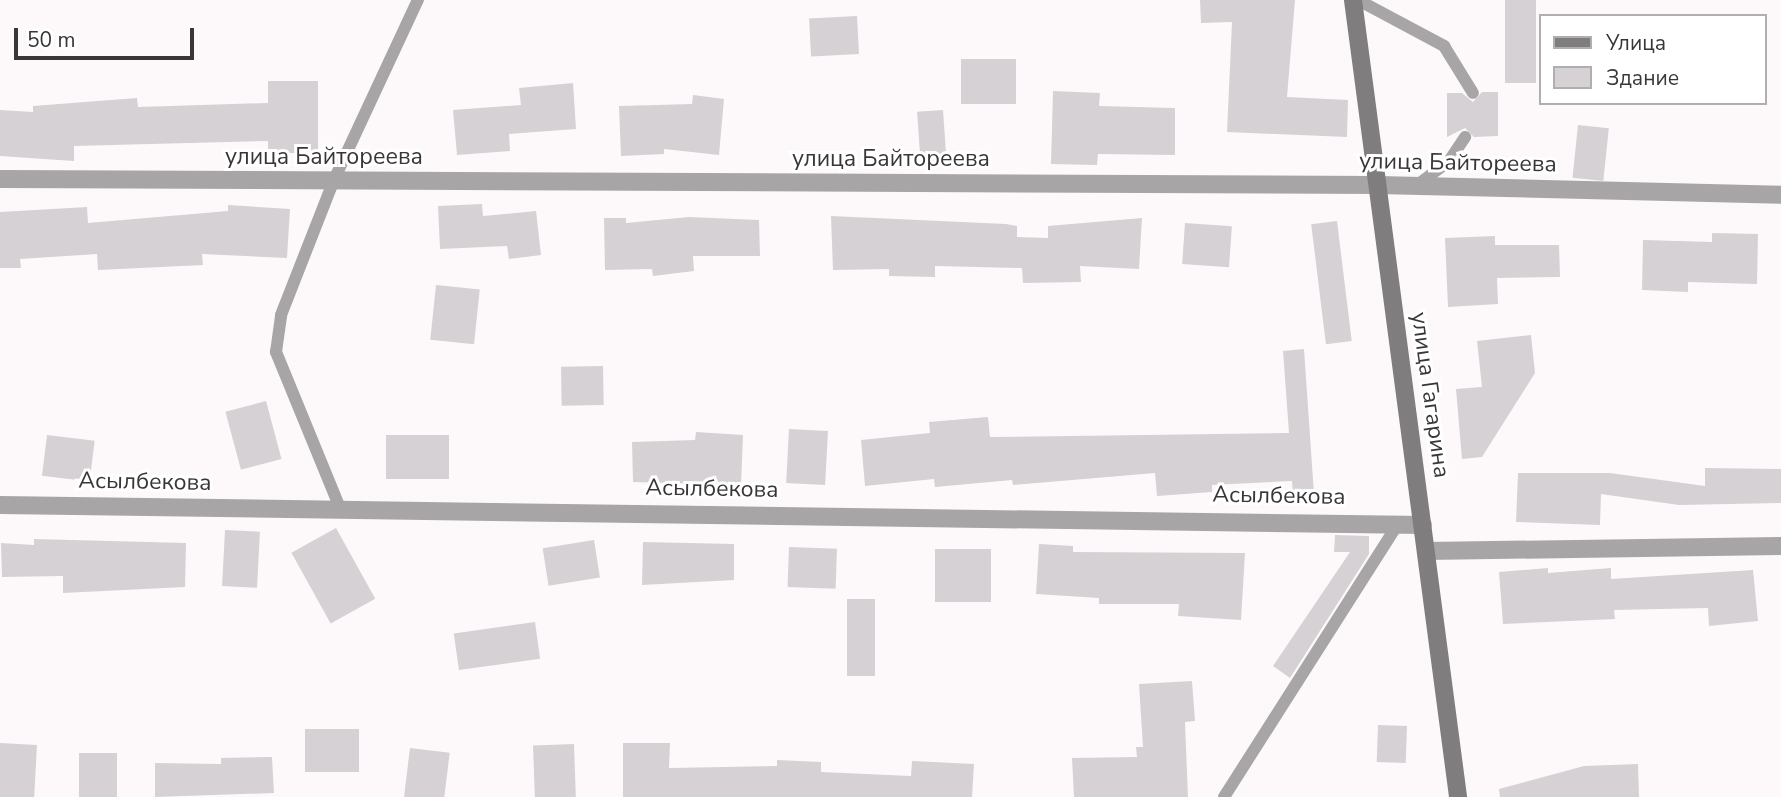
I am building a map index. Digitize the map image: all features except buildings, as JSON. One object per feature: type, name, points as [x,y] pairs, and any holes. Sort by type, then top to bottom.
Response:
[{"type":"main road","name":"улица Гагарина","points":[[1356,0],[1458,797]]},
{"type":"street","name":"улица Байтореева","points":[[0,179],[1378,185],[1781,195]]},
{"type":"street","name":"Асылбекова","points":[[0,505],[1423,525]]},
{"type":"street","points":[[1426,551],[1781,546]]},
{"type":"lane","points":[[340,508],[276,352],[281,315],[333,182],[418,0]]},
{"type":"lane","points":[[1356,0],[1444,46],[1473,93]]},
{"type":"lane","points":[[1416,186],[1449,161],[1465,137]]},
{"type":"lane","points":[[1224,797],[1399,523]]}]
